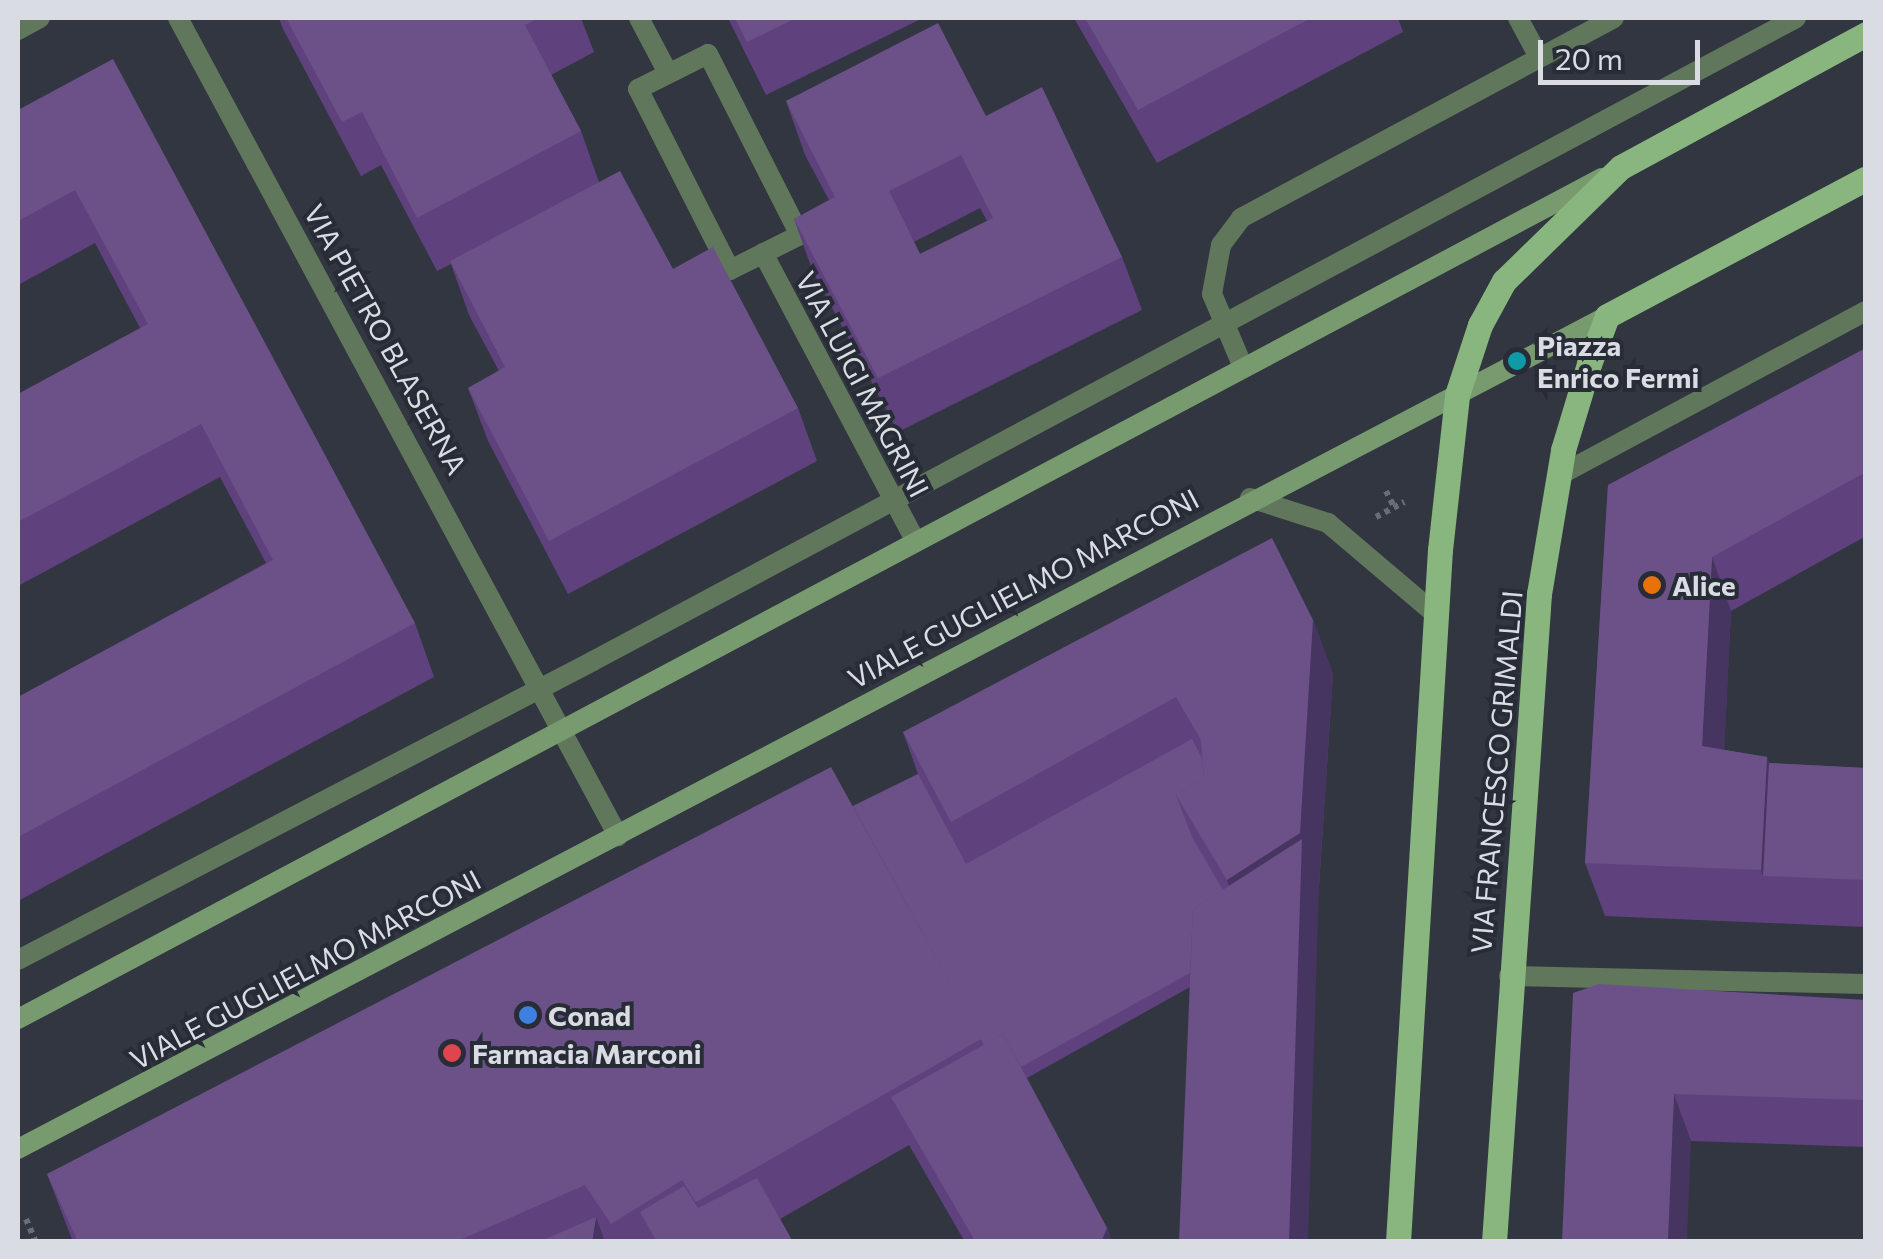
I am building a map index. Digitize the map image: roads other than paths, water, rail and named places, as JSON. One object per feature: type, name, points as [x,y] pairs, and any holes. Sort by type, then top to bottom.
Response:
[{"type":"main road","points":[[18,1019],[1866,34]]},
{"type":"main road","points":[[1398,1242],[1434,613],[1457,396],[1480,324],[1504,281],[1621,167]]},
{"type":"main road","points":[[1457,396],[1866,178]]},
{"type":"main road","name":"VIA FRANCESCO GRIMALDI","points":[[1494,1242],[1539,594],[1558,476],[1606,316]]},
{"type":"main road","name":"VIALE GUGLIELMO MARCONI","points":[[18,1149],[618,836],[1250,498],[1457,396]]},
{"type":"street","points":[[18,30],[40,18]]},
{"type":"street","name":"VIA PIETRO BLASERNA","points":[[178,18],[542,688]]},
{"type":"street","points":[[639,18],[668,73]]},
{"type":"street","points":[[1518,18],[1539,57]]},
{"type":"street","points":[[1243,366],[1212,294],[1216,258],[1242,218],[1614,18]]},
{"type":"street","points":[[18,960],[542,688],[1796,18]]},
{"type":"street","name":"VIA LUIGI MAGRINI","points":[[708,54],[800,235],[763,253],[730,270],[638,89],[708,54]]},
{"type":"street","name":"VIA LUIGI MAGRINI","points":[[763,253],[915,540]]},
{"type":"street","points":[[1558,476],[1866,310]]},
{"type":"street","points":[[1250,498],[1328,523],[1434,613]]},
{"type":"street","points":[[542,688],[618,836]]},
{"type":"street","points":[[1510,976],[1866,984]]},
{"type":"place","name":"Piazza Enrico Fermi","points":[[1517,361]]},
{"type":"place","name":"Alice","points":[[1652,585]]},
{"type":"place","name":"Conad","points":[[528,1015]]},
{"type":"place","name":"Farmacia Marconi","points":[[452,1053]]}]
